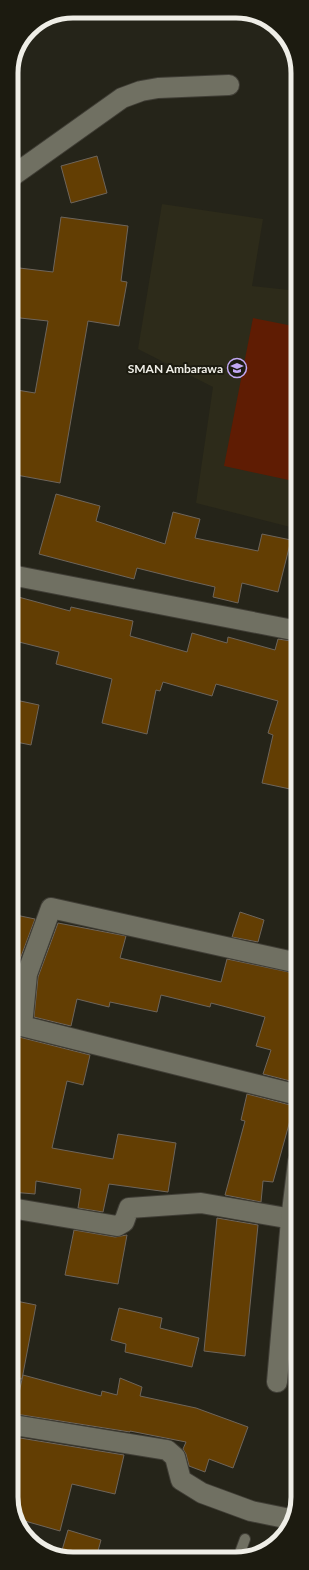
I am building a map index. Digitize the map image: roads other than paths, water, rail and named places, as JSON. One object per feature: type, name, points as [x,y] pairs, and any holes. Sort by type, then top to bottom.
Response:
[{"type":"street","points":[[18,172],[122,98],[141,91],[158,88],[229,85]]},
{"type":"street","points":[[18,576],[291,630]]},
{"type":"street","points":[[291,961],[51,908],[19,973],[22,1026],[291,1093]]},
{"type":"street","points":[[18,1209],[117,1226],[124,1222],[129,1208],[201,1203],[291,1219]]},
{"type":"street","points":[[278,1382],[290,1326],[291,1300]]},
{"type":"street","points":[[18,1426],[167,1450],[175,1457],[181,1480],[202,1493],[251,1511],[287,1518]]},
{"type":"lane","points":[[240,1552],[245,1539]]},
{"type":"place","name":"SMAN Ambarawa","points":[[237,368]]}]
